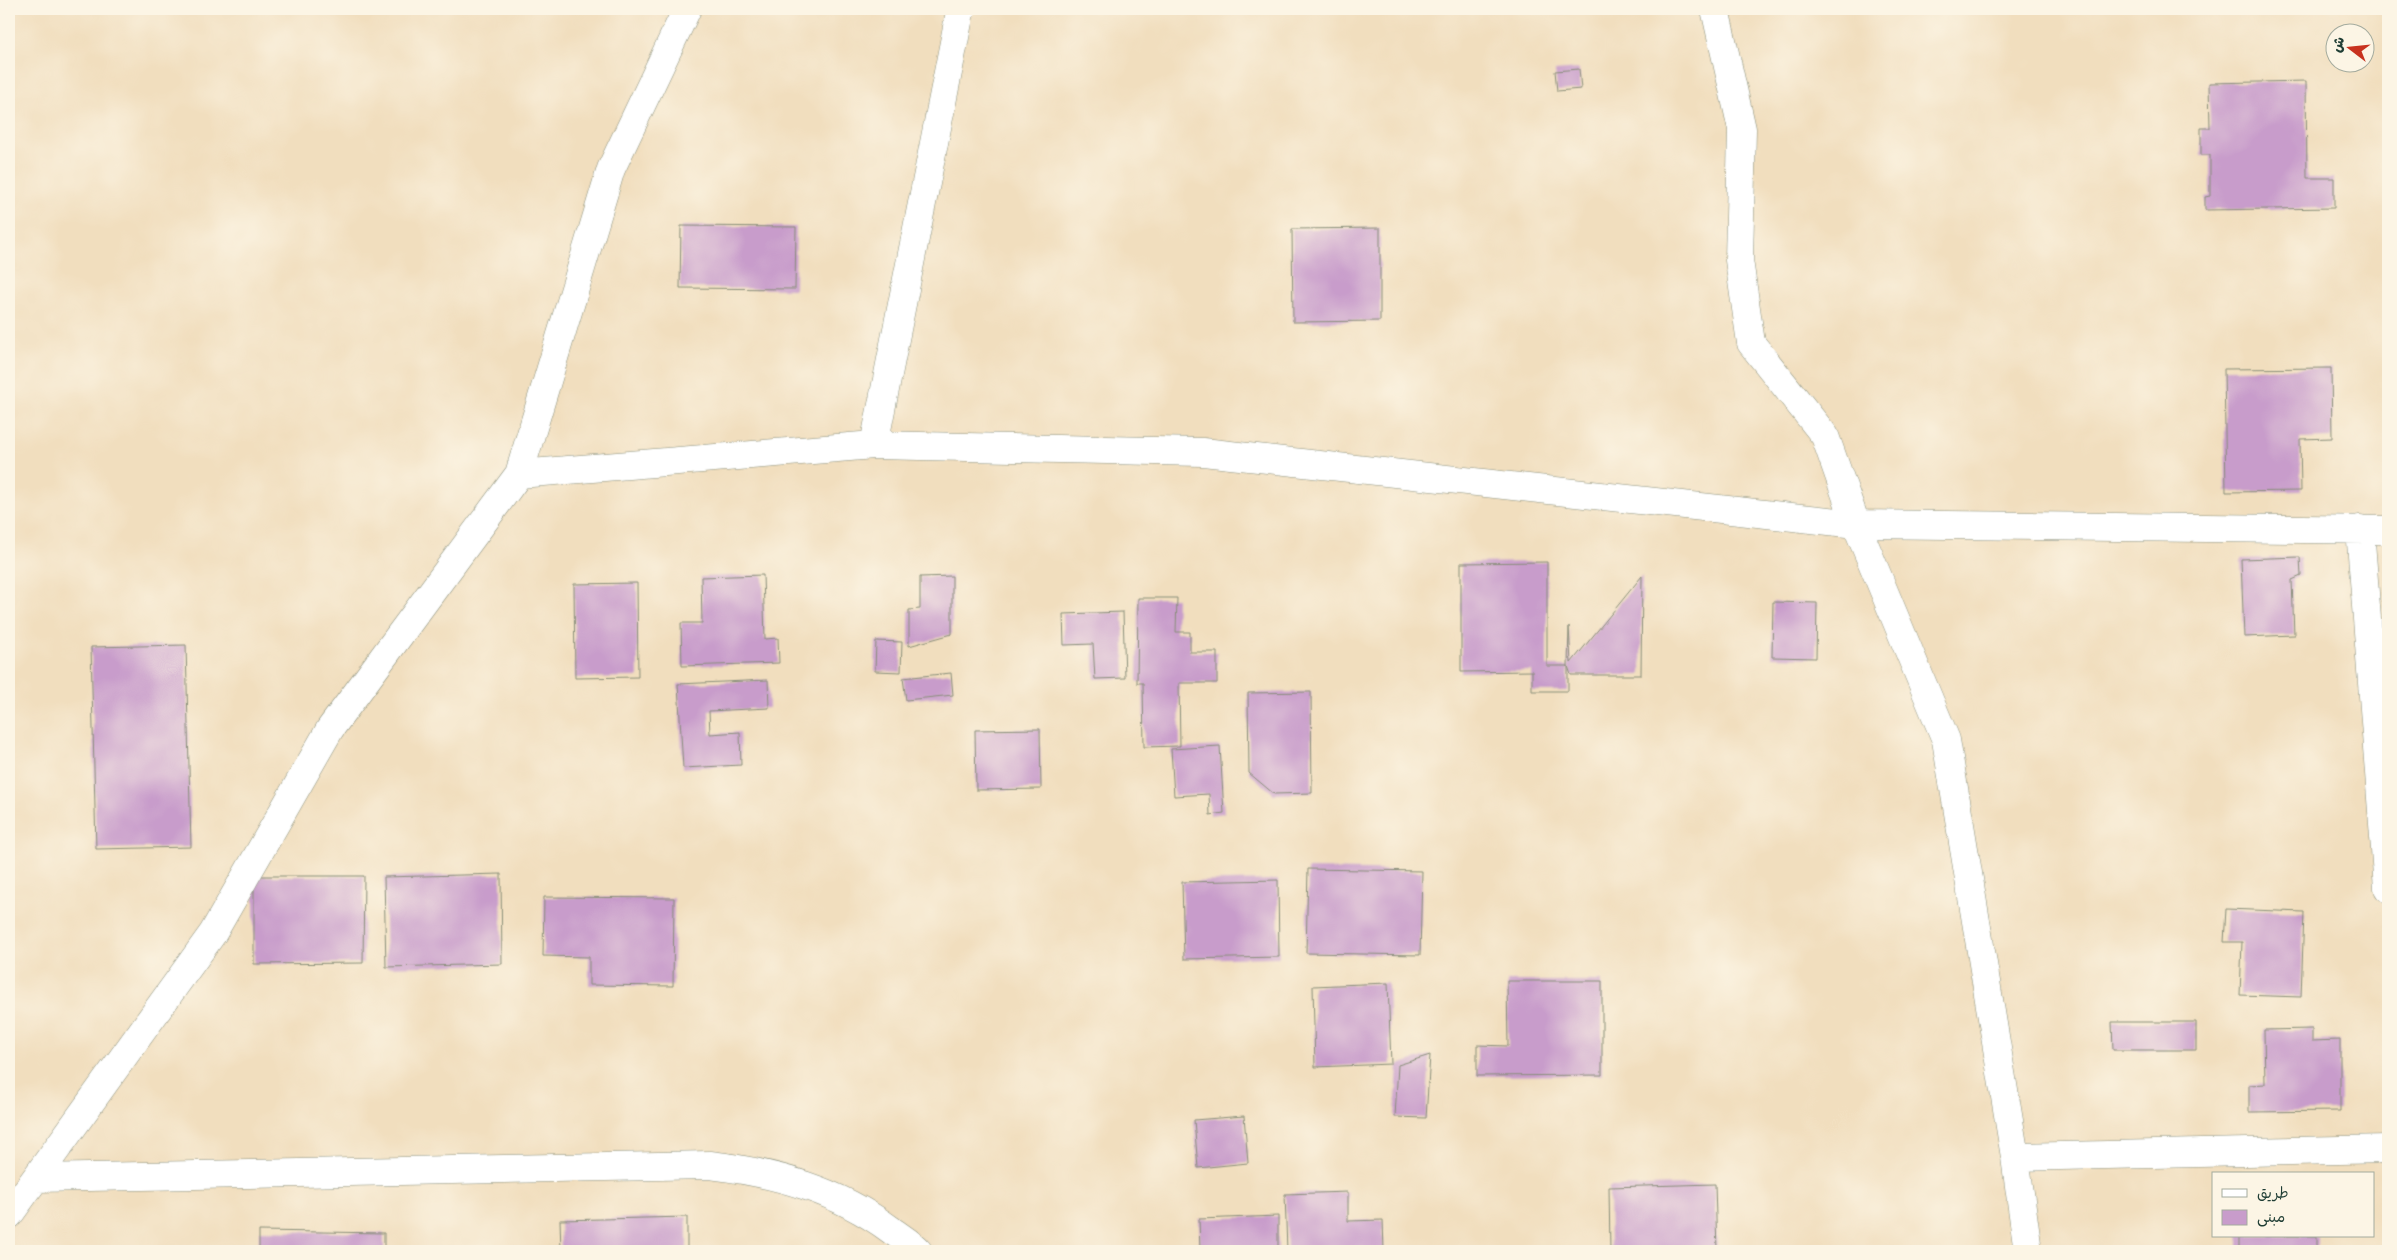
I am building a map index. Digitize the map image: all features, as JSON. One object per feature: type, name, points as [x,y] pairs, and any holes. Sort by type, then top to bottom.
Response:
[{"type":"street","points":[[9,1215],[213,932],[330,729],[519,474],[611,169],[686,9]]},
{"type":"street","points":[[874,445],[962,9]]},
{"type":"street","points":[[1714,9],[1742,129],[1739,260],[1751,344],[1825,436],[1856,524],[1946,740],[2015,1157],[2028,1251]]},
{"type":"street","points":[[519,474],[874,445],[1203,452],[1856,524],[2388,530]]},
{"type":"street","points":[[2360,529],[2388,888]]},
{"type":"street","points":[[2015,1157],[2388,1149]]},
{"type":"street","points":[[36,1178],[710,1165],[754,1170],[798,1182],[840,1198],[878,1220],[918,1251]]},
{"type":"building","points":[[1579,69],[1581,89],[1557,91],[1555,71]]},
{"type":"building","points":[[2306,81],[2307,178],[2334,178],[2334,208],[2205,210],[2205,197],[2210,196],[2210,155],[2201,155],[2201,128],[2210,128],[2209,83]]},
{"type":"building","points":[[681,226],[796,227],[795,289],[680,288]]},
{"type":"building","points":[[1380,228],[1380,321],[1293,322],[1292,229]]},
{"type":"building","points":[[2331,368],[2332,438],[2300,439],[2301,491],[2226,492],[2224,369]]},
{"type":"building","points":[[2300,557],[2301,576],[2292,580],[2294,635],[2244,637],[2241,559]]},
{"type":"building","points":[[1547,562],[1547,666],[1568,666],[1568,691],[1532,691],[1532,671],[1461,672],[1461,563]]},
{"type":"building","points":[[763,575],[765,639],[778,638],[779,663],[682,666],[681,623],[702,623],[701,577]]},
{"type":"building","points":[[952,576],[952,634],[909,646],[909,610],[920,609],[920,577]]},
{"type":"building","points":[[1642,576],[1641,675],[1571,675],[1568,666],[1569,626],[1571,663]]},
{"type":"building","points":[[637,583],[638,677],[575,678],[574,584]]},
{"type":"building","points":[[1138,598],[1177,598],[1176,632],[1190,632],[1190,652],[1217,652],[1217,683],[1179,683],[1180,746],[1144,747],[1143,683],[1137,683]]},
{"type":"building","points":[[1773,602],[1817,603],[1816,658],[1772,657]]},
{"type":"building","points":[[1123,612],[1125,678],[1095,679],[1093,644],[1064,645],[1063,614]]},
{"type":"building","points":[[876,641],[902,642],[901,672],[875,671]]},
{"type":"building","points":[[186,645],[191,847],[96,849],[91,647]]},
{"type":"building","points":[[951,673],[953,695],[906,700],[903,678]]},
{"type":"building","points":[[768,680],[769,708],[709,711],[710,734],[740,732],[741,765],[683,768],[678,684]]},
{"type":"building","points":[[1311,692],[1312,793],[1274,794],[1249,773],[1248,693]]},
{"type":"building","points":[[1040,729],[1041,789],[976,790],[975,730]]},
{"type":"building","points":[[1220,746],[1224,813],[1210,815],[1209,794],[1174,796],[1171,749]]},
{"type":"building","points":[[1308,869],[1422,871],[1420,955],[1306,953]]},
{"type":"building","points":[[501,874],[502,964],[386,967],[384,877]]},
{"type":"building","points":[[254,876],[364,876],[363,963],[254,964]]},
{"type":"building","points":[[1278,880],[1279,957],[1184,959],[1182,882]]},
{"type":"building","points":[[544,897],[674,898],[673,986],[589,985],[589,957],[543,956]]},
{"type":"building","points":[[2226,909],[2304,912],[2301,997],[2240,995],[2242,942],[2224,942]]},
{"type":"building","points":[[1507,981],[1602,981],[1602,1075],[1477,1076],[1477,1045],[1508,1046]]},
{"type":"building","points":[[1388,983],[1391,1064],[1315,1067],[1313,986]]},
{"type":"building","points":[[2112,1022],[2196,1022],[2196,1050],[2113,1050]]},
{"type":"building","points":[[2312,1029],[2312,1041],[2340,1040],[2340,1111],[2249,1112],[2249,1085],[2265,1084],[2264,1030]]},
{"type":"building","points":[[1430,1055],[1426,1118],[1395,1117],[1398,1065]]},
{"type":"building","points":[[1244,1116],[1248,1163],[1198,1168],[1194,1120]]},
{"type":"building","points":[[1715,1184],[1717,1251],[1610,1251],[1609,1187]]},
{"type":"building","points":[[1348,1192],[1348,1221],[1383,1220],[1384,1251],[1287,1251],[1285,1194]]},
{"type":"building","points":[[1278,1216],[1278,1251],[1200,1251],[1199,1219]]},
{"type":"building","points":[[687,1217],[687,1251],[561,1251],[560,1220]]},
{"type":"building","points":[[259,1231],[384,1233],[384,1251],[259,1251]]},
{"type":"building","points":[[2239,1238],[2317,1238],[2317,1251],[2239,1251]]}]
